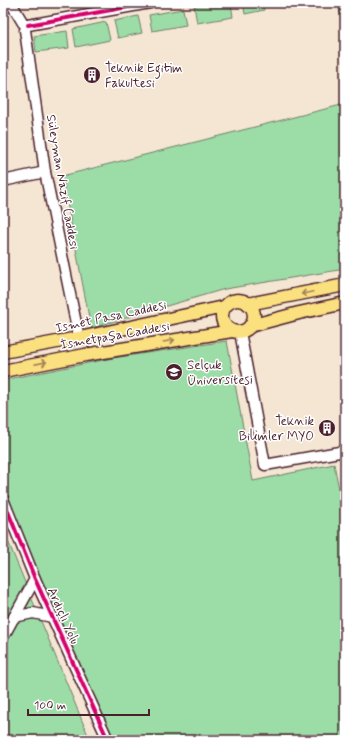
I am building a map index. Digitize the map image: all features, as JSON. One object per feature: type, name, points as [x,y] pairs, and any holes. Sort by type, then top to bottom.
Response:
[{"type":"main road","points":[[248,304],[345,285]]},
{"type":"main road","points":[[232,301],[243,301],[248,304],[254,317],[240,329],[224,323],[222,318],[224,307],[228,303],[232,301]]},
{"type":"main road","name":"İsmetpaşa Caddesi","points":[[3,371],[85,355],[240,329],[299,313],[345,303]]},
{"type":"main road","name":"Ismet Pasa Caddesi","points":[[3,352],[79,338],[224,307]]},
{"type":"street","points":[[11,3],[25,26],[150,3]]},
{"type":"street","name":"Süleyman Nazif Caddesi","points":[[25,26],[45,172],[79,338]]},
{"type":"street","points":[[3,181],[45,172]]},
{"type":"street","points":[[240,329],[265,465],[345,451]]},
{"type":"street","name":"Ardıçlı Yolu","points":[[3,499],[35,579],[108,740]]},
{"type":"street","points":[[3,637],[35,579]]},
{"type":"street","points":[[14,617],[33,613],[52,617]]},
{"type":"shaded area","name":"Selçuk Üniversitesi","points":[[3,3],[345,3],[345,740],[3,740]]},
{"type":"green space","points":[[212,3],[231,3],[233,17],[197,23],[194,6]]},
{"type":"green space","points":[[243,3],[263,3],[264,10],[245,14]]},
{"type":"green space","points":[[338,3],[345,3],[345,36]]},
{"type":"green space","points":[[183,9],[186,25],[152,31],[149,15]]},
{"type":"green space","points":[[138,16],[142,33],[118,38],[114,21]]},
{"type":"green space","points":[[106,22],[110,40],[76,47],[73,29]]},
{"type":"green space","points":[[67,31],[69,48],[36,52],[34,36]]},
{"type":"green space","points":[[345,104],[345,269],[225,289],[91,328],[62,176]]},
{"type":"green space","points":[[227,341],[253,481],[334,464],[343,509],[345,509],[345,740],[112,740],[40,582],[3,487],[3,380],[113,358]]},
{"type":"green space","points":[[3,529],[90,740],[3,740]]},
{"type":"cycle path","points":[[28,25],[150,3]]},
{"type":"cycle path","points":[[3,499],[35,579],[108,740]]},
{"type":"place","name":"Teknik Egitim Fakultesi","points":[[92,75]]},
{"type":"place","name":"Selçuk Üniversitesi","points":[[174,372]]},
{"type":"place","name":"Teknik Bilimler MYO","points":[[327,428]]}]
